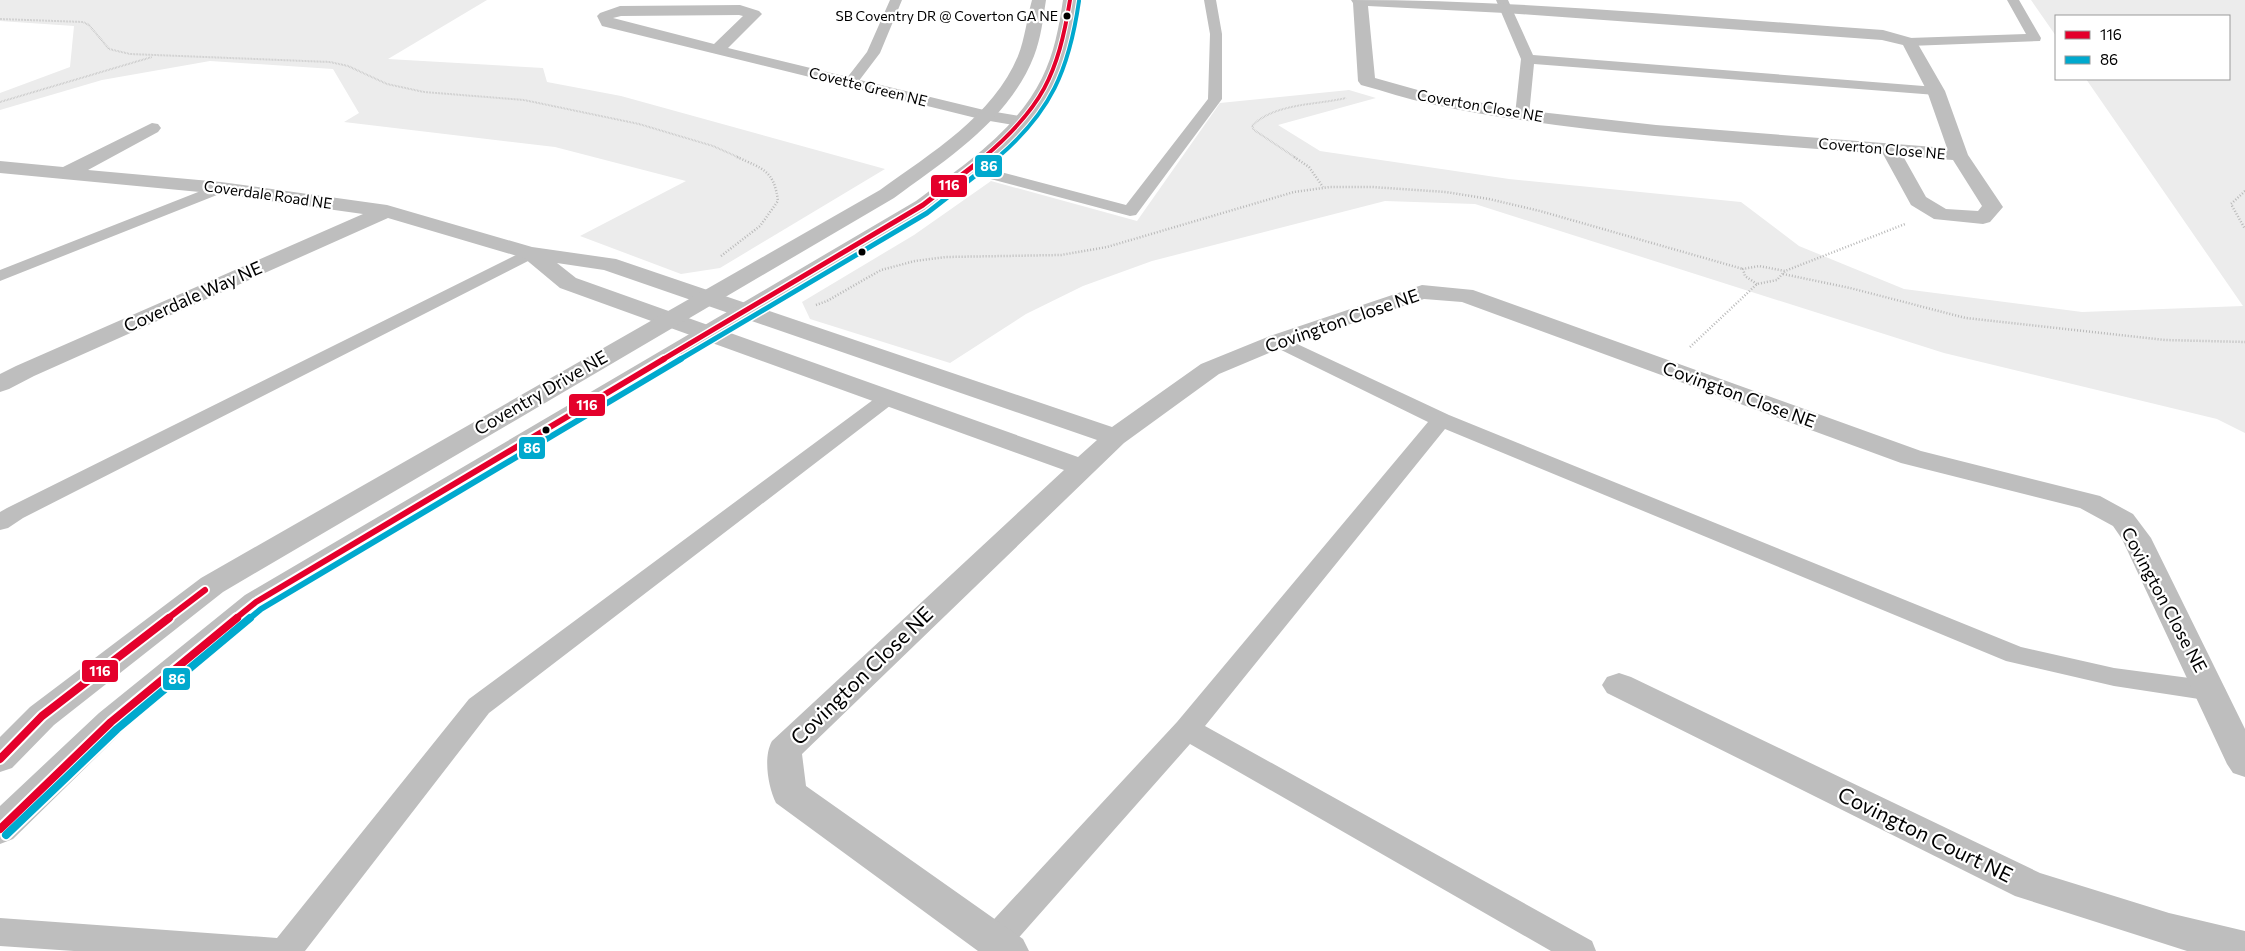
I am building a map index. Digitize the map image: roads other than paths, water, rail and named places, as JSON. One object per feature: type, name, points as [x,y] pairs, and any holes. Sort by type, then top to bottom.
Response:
[{"type":"street","name":"Coventry Drive NE","points":[[0,760],[42,716],[212,585],[887,194],[932,161],[984,116],[1009,89],[1026,57],[1039,0]]},
{"type":"street","name":"Coventry Drive NE","points":[[0,829],[111,722],[256,602],[923,205],[986,157],[1020,121],[1046,88],[1064,40],[1070,0]]},
{"type":"street","name":"Coverton Close NE","points":[[1359,0],[1503,4],[1884,35],[1910,42],[1936,91],[1959,155],[1656,130],[1522,115],[1430,99],[1367,81],[1359,0]]},
{"type":"street","name":"Covette Green NE","points":[[717,50],[754,14],[740,10],[620,11],[605,16],[607,23],[984,116],[1020,121]]},
{"type":"street","points":[[69,172],[152,128]]},
{"type":"street","points":[[1890,149],[1918,201],[1941,215],[1983,218],[1993,206],[1959,155]]},
{"type":"street","points":[[932,161],[970,169]]},
{"type":"street","name":"Coverdale Road NE","points":[[0,167],[69,172],[221,188],[387,211],[530,253],[608,264],[706,298]]},
{"type":"street","name":"Coverdale Way NE","points":[[0,384],[25,371],[387,211]]},
{"type":"street","name":"Coverdale Road NE","points":[[530,253],[568,283],[669,319]]},
{"type":"street","name":"Covington Close NE","points":[[1002,946],[789,793],[784,750],[1115,437],[1210,369],[1278,341],[1422,292],[1465,295],[1911,457],[2090,502],[2123,520],[2136,538],[2212,691],[2245,764]]},
{"type":"street","points":[[706,298],[1115,437]]},
{"type":"street","points":[[669,319],[1082,468]]},
{"type":"street","name":"Covington Court NE","points":[[1619,685],[2029,885],[2169,930],[2245,948]]},
{"type":"lane","points":[[850,83],[873,53],[896,0]]},
{"type":"lane","points":[[970,169],[1130,211],[1215,100],[1216,34],[1210,0]]},
{"type":"lane","points":[[1910,42],[2035,38],[2013,0]]},
{"type":"lane","points":[[1503,4],[1528,59],[1522,115]]},
{"type":"lane","points":[[1528,59],[1936,91]]},
{"type":"lane","points":[[0,276],[221,188]]},
{"type":"lane","points":[[0,522],[530,253]]},
{"type":"lane","points":[[0,266],[20,268]]},
{"type":"lane","points":[[1278,341],[1440,420],[2016,655],[2114,677],[2212,691]]},
{"type":"lane","points":[[286,951],[479,706],[888,398]]},
{"type":"lane","points":[[1002,946],[1187,728],[1440,420]]},
{"type":"lane","points":[[1187,728],[1580,951]]},
{"type":"lane","points":[[0,932],[274,951]]},
{"type":"place","name":"SB Coventry DR @ Coverton GA NE","points":[[1067,16]]}]
